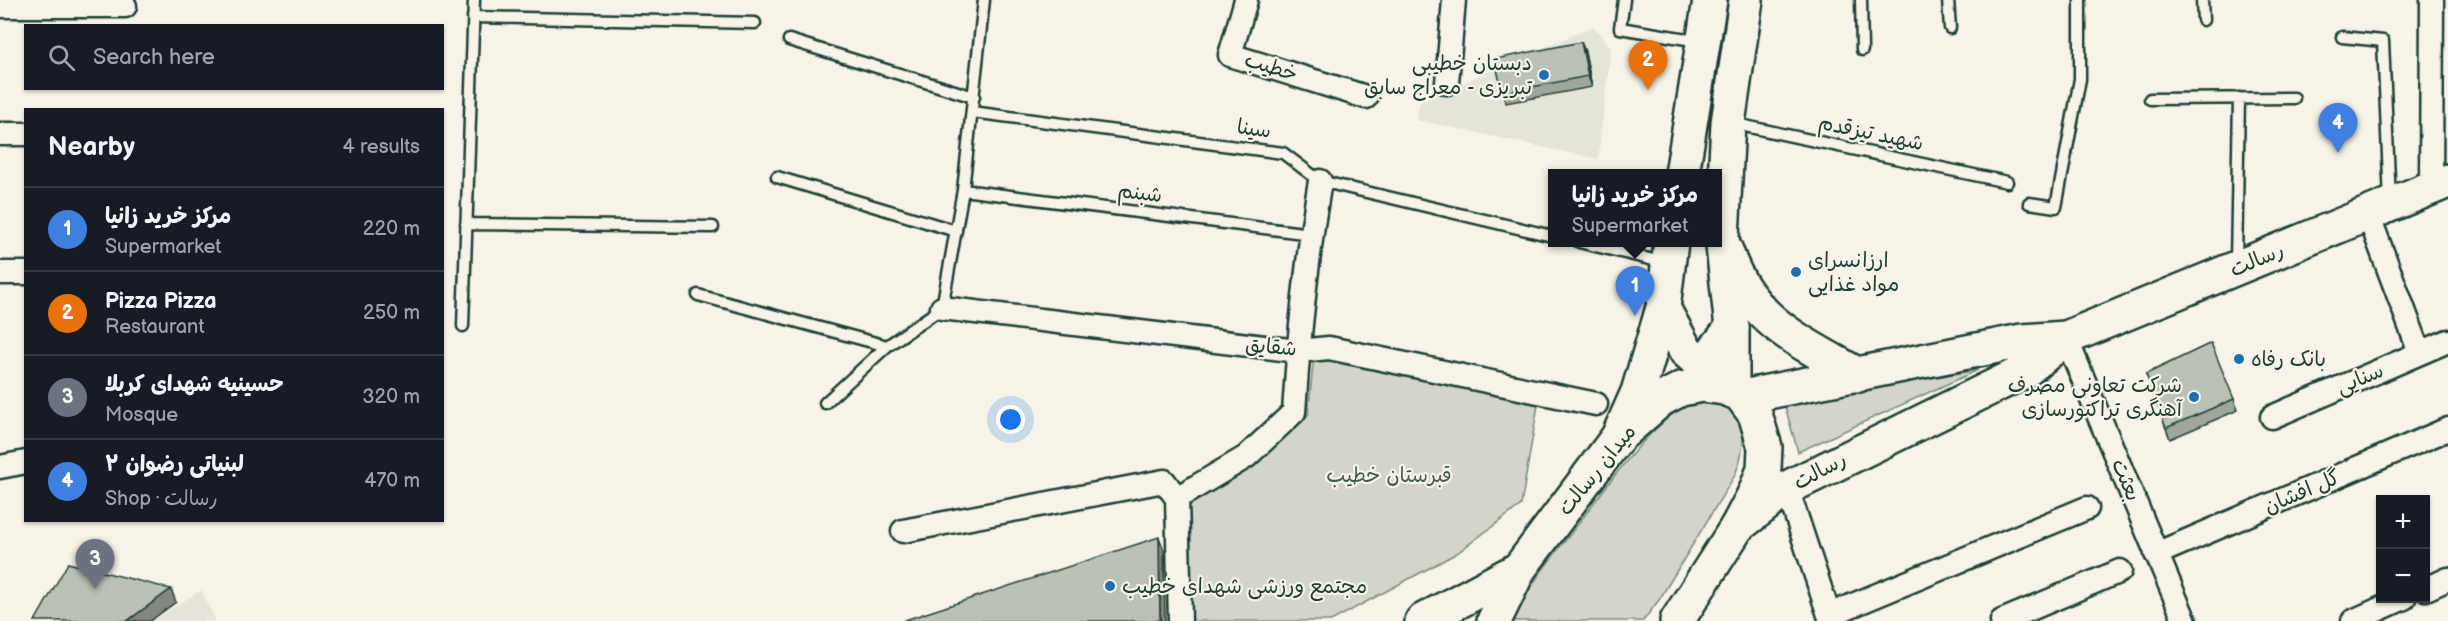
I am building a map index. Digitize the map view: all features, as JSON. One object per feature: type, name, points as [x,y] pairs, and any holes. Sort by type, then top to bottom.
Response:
[{"type":"main road","points":[[1683,169],[1710,0]]},
{"type":"main road","points":[[1677,621],[1737,527],[1755,493],[1764,469],[1765,447],[1755,414],[1738,394],[1722,237],[1728,123],[1746,0]]},
{"type":"main road","name":"رسالت","points":[[1737,527],[1787,488],[2025,371],[2066,338],[2439,185]]},
{"type":"main road","points":[[1722,237],[1732,270],[1751,303],[1783,331],[1858,375]]},
{"type":"main road","points":[[1618,437],[1638,392],[1663,308],[1669,253]]},
{"type":"main road","points":[[1663,308],[1686,351],[1693,357],[1709,357],[1732,328]]},
{"type":"main road","name":"رسالت","points":[[1738,394],[1858,375],[2022,341],[2066,338]]},
{"type":"main road","name":"میدان رسالت","points":[[1494,621],[1519,569],[1618,437],[1660,400],[1681,390],[1702,385],[1738,394]]},
{"type":"main road","points":[[1695,621],[1710,567]]},
{"type":"main road","points":[[1422,621],[1519,569]]},
{"type":"street","name":"خطیب","points":[[1246,0],[1230,55],[1366,97]]},
{"type":"street","points":[[1447,82],[1454,0]]},
{"type":"street","points":[[2432,0],[2439,185]]},
{"type":"street","points":[[0,6],[125,6]]},
{"type":"street","points":[[0,134],[24,134]]},
{"type":"street","points":[[1177,498],[1246,457],[1294,412],[1298,351],[1311,234],[1320,181]]},
{"type":"street","points":[[2379,209],[2420,353]]},
{"type":"street","points":[[0,273],[24,273]]},
{"type":"street","name":"شقایق","points":[[942,308],[1298,351],[1329,348],[1596,404]]},
{"type":"street","name":"بعثت","points":[[2066,338],[2185,621]]},
{"type":"street","name":"سنایی","points":[[2272,417],[2448,341]]},
{"type":"street","name":"گل افشان","points":[[2156,554],[2448,429]]},
{"type":"street","points":[[0,467],[24,462]]},
{"type":"street","points":[[903,531],[1164,481],[1177,498],[1180,621]]},
{"type":"street","points":[[1787,488],[1830,618],[2087,508]]},
{"type":"street","points":[[2002,621],[2120,571]]},
{"type":"street","points":[[2430,587],[2448,579]]},
{"type":"street","points":[[2353,621],[2393,603]]},
{"type":"lane","points":[[463,326],[474,0]]},
{"type":"lane","points":[[825,403],[887,346],[942,308],[963,190],[984,0]]},
{"type":"lane","points":[[1624,0],[1620,28],[1703,42]]},
{"type":"lane","points":[[1861,0],[1862,50]]},
{"type":"lane","points":[[1948,0],[1950,28]]},
{"type":"lane","points":[[2029,203],[2056,207],[2080,79],[2080,0]]},
{"type":"lane","points":[[2202,0],[2203,20]]},
{"type":"lane","points":[[473,17],[755,23]]},
{"type":"lane","points":[[2342,37],[2383,41],[2379,209]]},
{"type":"lane","points":[[789,40],[974,97]]},
{"type":"lane","points":[[2236,269],[2239,98]]},
{"type":"lane","points":[[2150,99],[2294,98]]},
{"type":"lane","name":"سینا","points":[[972,112],[1283,153],[1320,181],[1548,235]]},
{"type":"lane","name":"شهید تیزقدم","points":[[1728,123],[2007,182]]},
{"type":"lane","points":[[777,177],[956,231]]},
{"type":"lane","name":"شبنم","points":[[963,190],[1311,234]]},
{"type":"lane","points":[[466,224],[713,227]]},
{"type":"lane","points":[[1615,247],[1669,253]]},
{"type":"lane","points":[[698,295],[887,346]]},
{"type":"shaded area","name":"دبستان خطیبی تبریزی - معراج سابق","points":[[1593,26],[1611,48],[1598,159],[1416,120],[1420,102]]},
{"type":"shaded area","points":[[201,590],[216,621],[152,621]]},
{"type":"green space","name":"قبرستان خطیب","points":[[1314,355],[1538,405],[1521,505],[1457,553],[1331,621],[1187,621],[1186,502],[1251,462],[1308,415]]},
{"type":"green space","points":[[1978,370],[1798,452],[1784,403]]},
{"type":"green space","points":[[1694,399],[1711,400],[1724,405],[1733,412],[1742,433],[1740,460],[1735,475],[1659,600],[1643,621],[1514,621],[1519,608],[1541,572],[1615,475],[1643,441]]},
{"type":"building","points":[[1581,42],[1588,76],[1502,93],[1495,59]]},
{"type":"building","name":"شرکت تعاونی مصرف آهنگری تراکتورسازی","points":[[2211,343],[2234,399],[2166,428],[2146,374]]},
{"type":"building","name":"مجتمع ورزشی شهدای خطیب","points":[[1159,537],[1160,619],[1156,621],[902,621]]},
{"type":"building","points":[[68,563],[171,589],[127,621],[35,621]]},
{"type":"place","name":"دبستان خطیبی تبریزی - معراج سابق","points":[[1544,75]]},
{"type":"place","name":"Pizza Pizza","points":[[1648,90]]},
{"type":"place","name":"لبنیاتی رضوان ۲","points":[[2338,153]]},
{"type":"place","name":"ارزانسرای مواد غذایی","points":[[1796,272]]},
{"type":"place","name":"مرکز خرید زانیا","points":[[1635,316]]},
{"type":"place","name":"بانک رفاه","points":[[2239,359]]},
{"type":"place","name":"شرکت تعاونی مصرف آهنگری تراکتورسازی","points":[[2194,397]]},
{"type":"place","name":"مجتمع ورزشی شهدای خطیب","points":[[1110,586]]},
{"type":"place","name":"حسینیه شهدای کربلا","points":[[95,589]]}]
